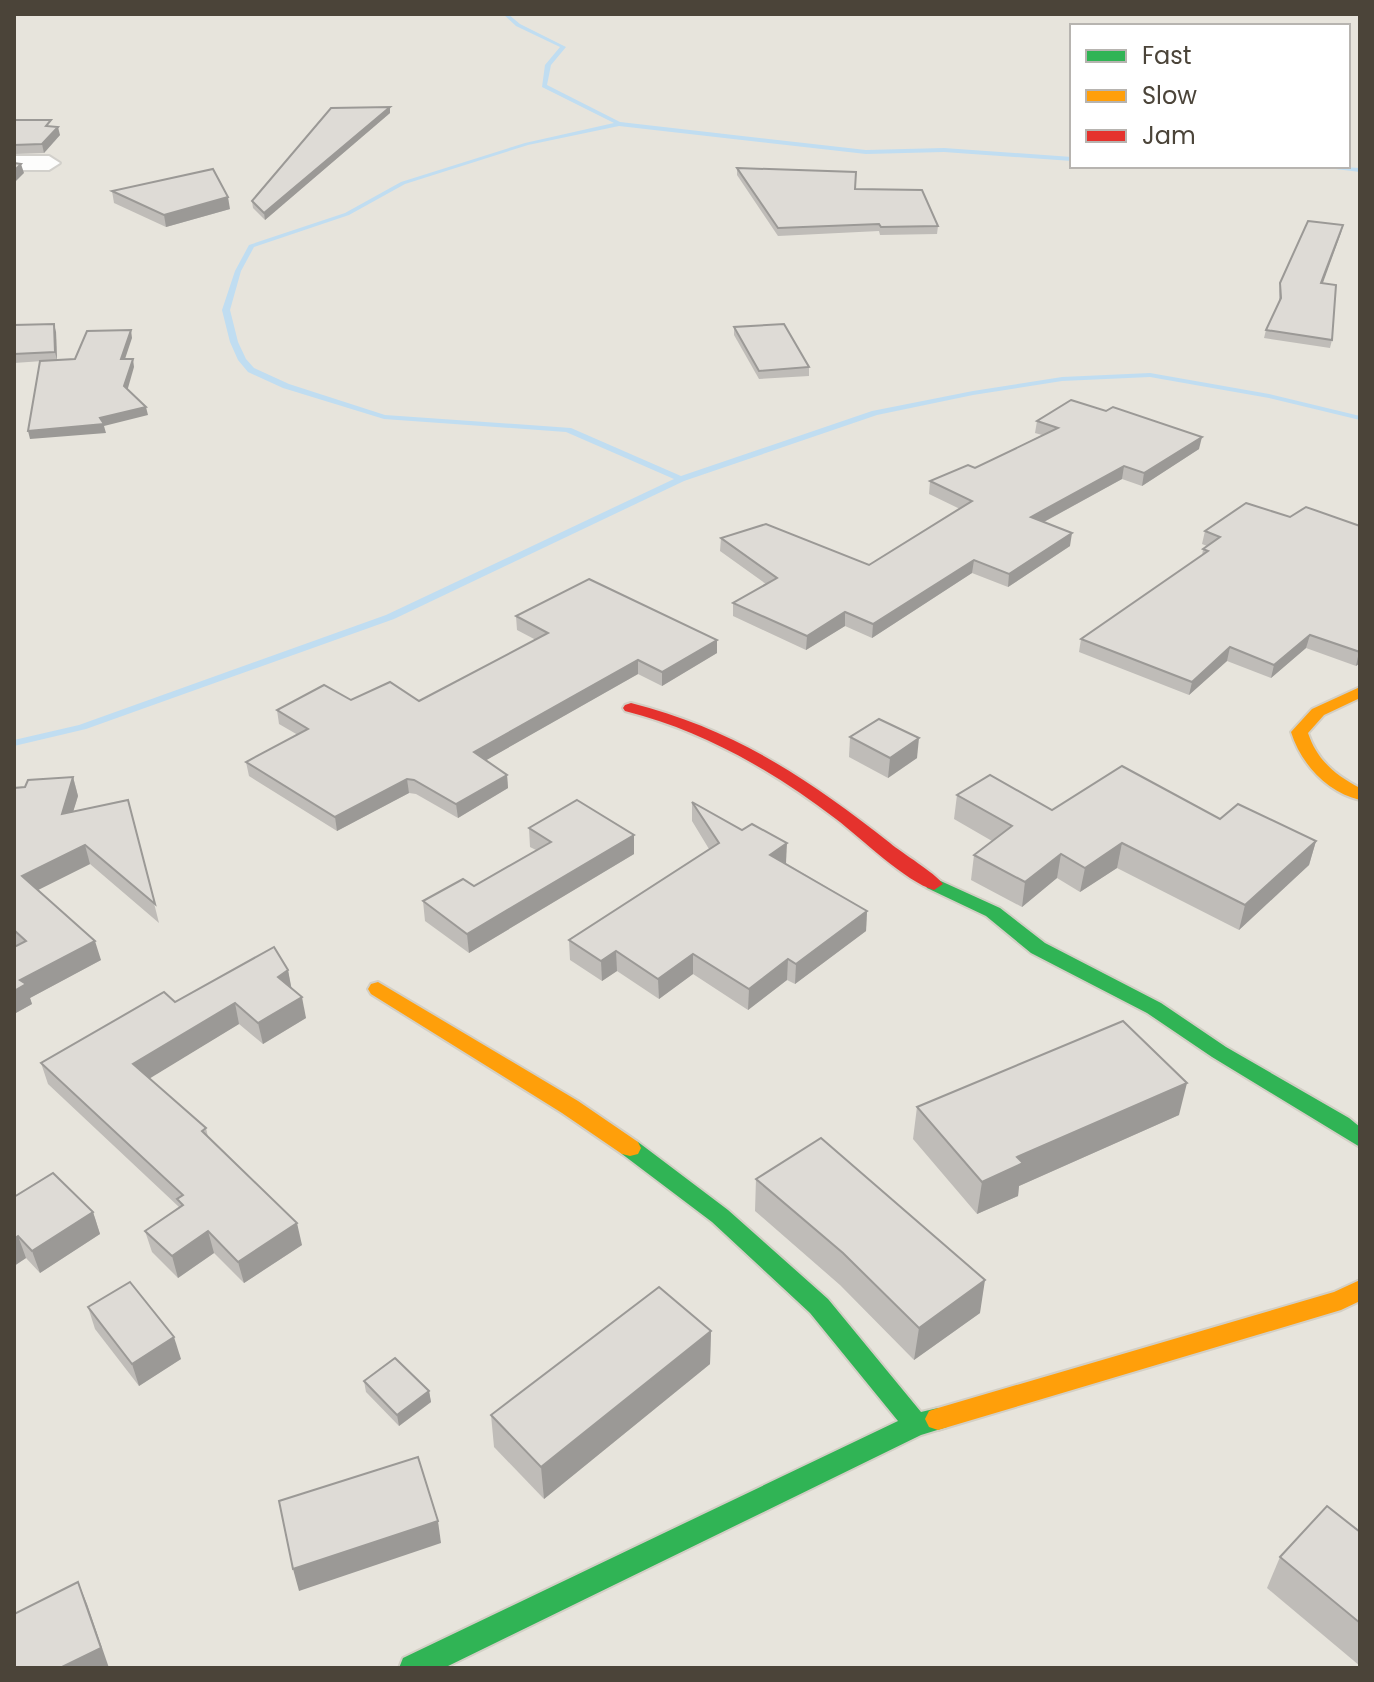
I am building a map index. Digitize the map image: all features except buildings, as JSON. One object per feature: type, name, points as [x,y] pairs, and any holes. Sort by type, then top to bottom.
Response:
[{"type":"street","points":[[14,163],[49,163]]},
{"type":"street","points":[[1360,692],[1310,718],[1299,732],[1309,761],[1360,795]]},
{"type":"street","points":[[631,708],[689,724],[742,750],[820,797],[921,877],[993,912],[1038,948],[1154,1008],[1219,1052],[1341,1124],[1360,1139]]},
{"type":"street","points":[[378,989],[570,1107],[651,1162],[720,1216],[819,1306],[916,1425]]},
{"type":"street","points":[[413,1668],[916,1425],[1354,1301]]},
{"type":"shaded area","points":[[14,14],[1360,14],[1360,1668],[14,1668]]},
{"type":"waterway","points":[[505,14],[518,25],[563,47],[548,65],[544,86],[619,124]]},
{"type":"waterway","points":[[619,124],[866,152],[944,150],[1070,159]]},
{"type":"waterway","points":[[619,124],[527,144],[403,183],[347,214],[251,246],[238,271],[226,310],[242,360],[251,370],[286,386],[384,417],[568,430],[681,479]]},
{"type":"waterway","points":[[1344,168],[1360,170]]},
{"type":"waterway","points":[[681,479],[875,413],[1062,379],[1150,375],[1269,396],[1360,418]]},
{"type":"waterway","points":[[14,743],[82,727],[390,617],[681,479]]},
{"type":"traffic: fast","points":[[934,884],[993,912],[1038,948],[1154,1008],[1219,1052],[1341,1124],[1360,1139]]},
{"type":"traffic: fast","points":[[630,1148],[720,1216],[819,1306],[916,1425]]},
{"type":"traffic: fast","points":[[413,1668],[916,1425],[938,1419]]},
{"type":"traffic: slow","points":[[1360,692],[1318,712],[1299,732],[1314,762],[1339,783],[1360,795]]},
{"type":"traffic: slow","points":[[378,989],[570,1107],[630,1148]]},
{"type":"traffic: slow","points":[[938,1419],[1341,1300],[1360,1290]]},
{"type":"traffic: jam","points":[[631,708],[683,722],[753,756],[811,793],[934,884]]}]
